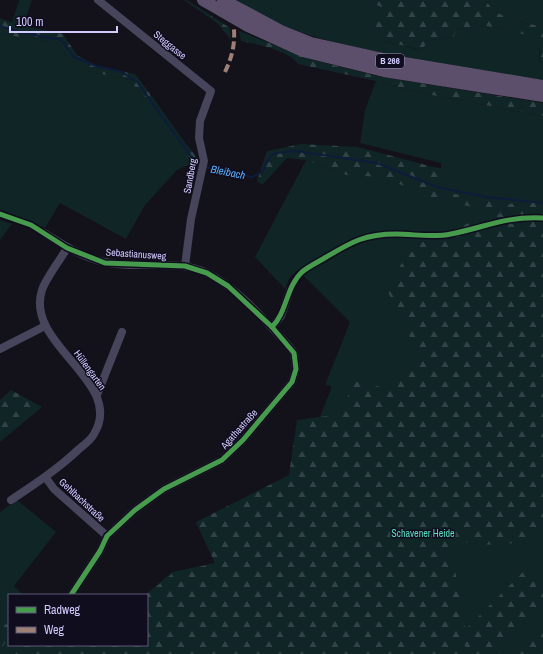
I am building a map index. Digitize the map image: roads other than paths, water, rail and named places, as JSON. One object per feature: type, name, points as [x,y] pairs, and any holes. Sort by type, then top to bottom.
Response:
[{"type":"main road","name":"B 266","points":[[203,0],[248,26],[303,51],[331,59],[384,71],[543,96]]},
{"type":"main road","name":"B 266","points":[[223,0],[281,31],[311,43],[392,62],[543,86]]},
{"type":"street","name":"Steggasse","points":[[98,0],[210,91]]},
{"type":"street","name":"Sandberg","points":[[185,266],[191,219],[204,165],[199,130],[202,113],[210,91]]},
{"type":"street","name":"Sebastianusweg","points":[[44,233],[68,248],[105,262],[185,266]]},
{"type":"street","name":"Hüllengarten","points":[[11,500],[46,478],[94,435],[99,424],[97,395],[72,360],[50,336],[45,326],[41,306],[42,290],[68,248]]},
{"type":"street","name":"Agathastraße","points":[[72,594],[100,551],[107,536],[135,510],[164,489],[222,460],[243,440],[292,382],[296,369],[294,353],[272,327],[228,286],[207,273],[185,266]]},
{"type":"street","points":[[272,327],[281,316],[290,290]]},
{"type":"street","points":[[0,349],[45,326]]},
{"type":"street","points":[[97,395],[122,332]]},
{"type":"street","name":"Gehlbachstraße","points":[[46,478],[54,489],[107,536]]},
{"type":"waterway","name":"Bleibach","points":[[0,26],[19,32],[61,40],[74,57],[96,66],[122,72],[137,82],[190,155],[200,165]]},
{"type":"waterway","name":"Bleibach","points":[[206,167],[252,177],[262,172],[270,157],[275,153],[296,151],[377,163],[437,187],[486,197],[543,203]]},
{"type":"park label","name":"Schavener Heide","points":[[423,533]]}]
